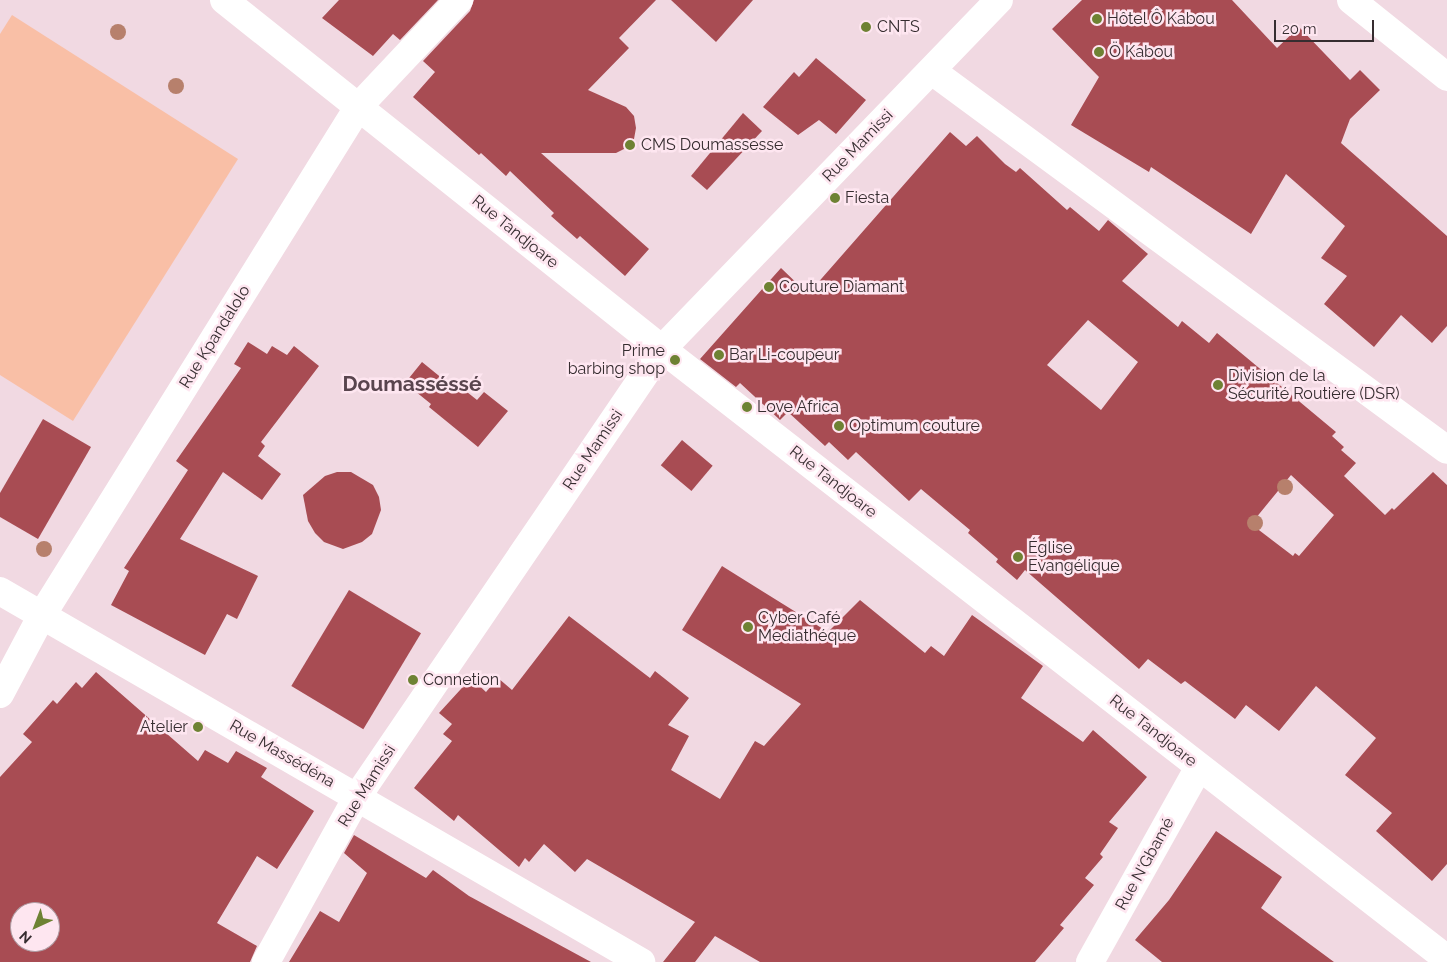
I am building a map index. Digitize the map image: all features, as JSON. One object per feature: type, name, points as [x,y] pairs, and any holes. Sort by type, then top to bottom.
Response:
[{"type":"street","name":"Rue Tandjoare","points":[[224,0],[662,349],[1447,959]]},
{"type":"street","name":"Rue Kpandalolo","points":[[0,694],[42,615],[359,106],[459,0]]},
{"type":"street","name":"Rue Mamissi","points":[[266,962],[357,797],[662,349],[999,0]]},
{"type":"street","points":[[1351,0],[1447,77]]},
{"type":"street","points":[[932,70],[1447,450]]},
{"type":"street","name":"Rue Massédéna","points":[[0,592],[641,962]]},
{"type":"street","name":"Rue N'Gbamé","points":[[1090,962],[1199,766]]},
{"type":"shaded area","points":[[12,15],[238,159],[73,421],[0,375],[0,34]]},
{"type":"building","points":[[339,0],[438,0],[400,40],[393,34],[373,56],[322,18]]},
{"type":"building","points":[[474,0],[656,0],[619,38],[629,48],[588,90],[626,107],[634,116],[636,128],[634,139],[626,148],[616,153],[541,153],[649,249],[625,276],[580,236],[577,239],[551,216],[554,213],[510,171],[506,176],[413,97],[435,72],[423,61],[470,11]]},
{"type":"building","points":[[671,0],[753,0],[716,42]]},
{"type":"building","points":[[1082,0],[1232,0],[1277,48],[1299,27],[1350,80],[1360,70],[1380,90],[1350,119],[1341,143],[1447,236],[1447,326],[1432,343],[1401,315],[1374,347],[1324,304],[1347,276],[1321,258],[1345,226],[1286,174],[1251,234],[1151,167],[1149,172],[1071,125],[1099,77],[1052,29]]},
{"type":"building","points":[[816,58],[866,100],[836,134],[819,120],[798,135],[763,107],[794,72],[799,77]]},
{"type":"building","points":[[743,113],[762,131],[707,190],[691,176]]},
{"type":"building","points":[[950,132],[966,146],[977,136],[1005,164],[1016,172],[1020,168],[1067,210],[1070,207],[1099,231],[1108,220],[1148,254],[1122,281],[1178,327],[1182,321],[1209,343],[1217,333],[1336,432],[1332,436],[1344,447],[1341,450],[1356,463],[1344,476],[1385,515],[1392,508],[1394,510],[1433,472],[1447,485],[1447,864],[1432,881],[1376,831],[1392,813],[1345,775],[1376,738],[1316,686],[1279,731],[1246,705],[1235,719],[1185,681],[1181,684],[1148,659],[1139,669],[1025,570],[1017,580],[996,562],[998,559],[968,533],[970,530],[921,489],[909,501],[856,452],[848,460],[829,442],[825,446],[788,412],[780,420],[740,383],[736,387],[700,359],[781,268],[808,294]],"holes":[[[1088,320],[1138,362],[1101,410],[1047,365]],[[1291,475],[1334,515],[1299,556],[1295,553],[1293,556],[1251,524]]]},
{"type":"building","points":[[248,342],[267,354],[272,346],[287,355],[294,346],[319,366],[261,442],[265,446],[258,456],[281,474],[262,500],[223,472],[180,539],[258,576],[237,619],[227,614],[205,655],[111,605],[129,571],[124,568],[188,470],[176,461],[241,368],[234,364]]},
{"type":"building","points":[[422,362],[449,384],[452,380],[477,400],[484,392],[508,411],[478,447],[429,407],[431,404],[405,383]]},
{"type":"building","points":[[43,419],[91,447],[38,539],[0,517],[0,493]]},
{"type":"building","points":[[682,440],[713,466],[691,491],[661,465]]},
{"type":"building","points":[[337,472],[351,472],[373,485],[379,497],[381,510],[372,534],[362,542],[343,549],[324,542],[315,533],[308,521],[303,495],[325,476]]},
{"type":"building","points":[[722,566],[828,632],[860,600],[925,653],[931,646],[944,656],[972,615],[1043,666],[1021,698],[1083,742],[1093,730],[1147,777],[1109,822],[1118,828],[1100,854],[1103,857],[1085,878],[1094,885],[1060,925],[1064,928],[1035,962],[760,962],[715,936],[695,962],[663,962],[695,922],[587,859],[575,872],[544,844],[529,862],[525,858],[519,867],[458,815],[454,821],[414,788],[452,741],[443,734],[452,724],[439,713],[471,678],[486,692],[498,678],[512,690],[569,616],[650,678],[655,671],[689,698],[668,725],[689,736],[671,770],[720,799],[755,741],[764,746],[801,704],[682,630]]},
{"type":"building","points":[[349,590],[421,633],[363,729],[291,686]]},
{"type":"building","points":[[96,672],[198,761],[205,750],[228,763],[236,751],[267,768],[261,777],[314,811],[277,869],[257,856],[217,923],[257,946],[250,962],[0,962],[0,777],[32,742],[23,734],[53,700],[57,704],[76,682],[82,688]]},
{"type":"building","points":[[1216,831],[1282,877],[1261,908],[1334,962],[1162,962],[1135,940],[1169,900]]},
{"type":"building","points":[[354,835],[426,878],[433,870],[469,896],[591,962],[289,962],[320,911],[339,922],[367,873],[344,853]]},
{"type":"place","name":"Hôtel Ô Kabou","points":[[1097,19]]},
{"type":"place","name":"CNTS","points":[[866,27]]},
{"type":"place","name":"Ö Kabou","points":[[1099,52]]},
{"type":"place","name":"CMS Doumassesse","points":[[630,145]]},
{"type":"place","name":"Fiesta","points":[[835,198]]},
{"type":"place","name":"Couture Diamant","points":[[769,287]]},
{"type":"place","name":"Bar Li-coupeur","points":[[719,355]]},
{"type":"place","name":"Prime barbing shop","points":[[675,360]]},
{"type":"place","name":"Division de la Sécurité Routière (DSR)","points":[[1218,385]]},
{"type":"place","name":"Love Africa","points":[[747,407]]},
{"type":"place","name":"Optimum couture","points":[[839,426]]},
{"type":"place","name":"Église Evangélique","points":[[1018,557]]},
{"type":"place","name":"Cyber Café Mediathéque","points":[[748,627]]},
{"type":"place","name":"Connetion","points":[[413,680]]},
{"type":"place","name":"Atelier","points":[[198,727]]},
{"type":"district","name":"Doumasséssé","points":[[412,384]]}]
